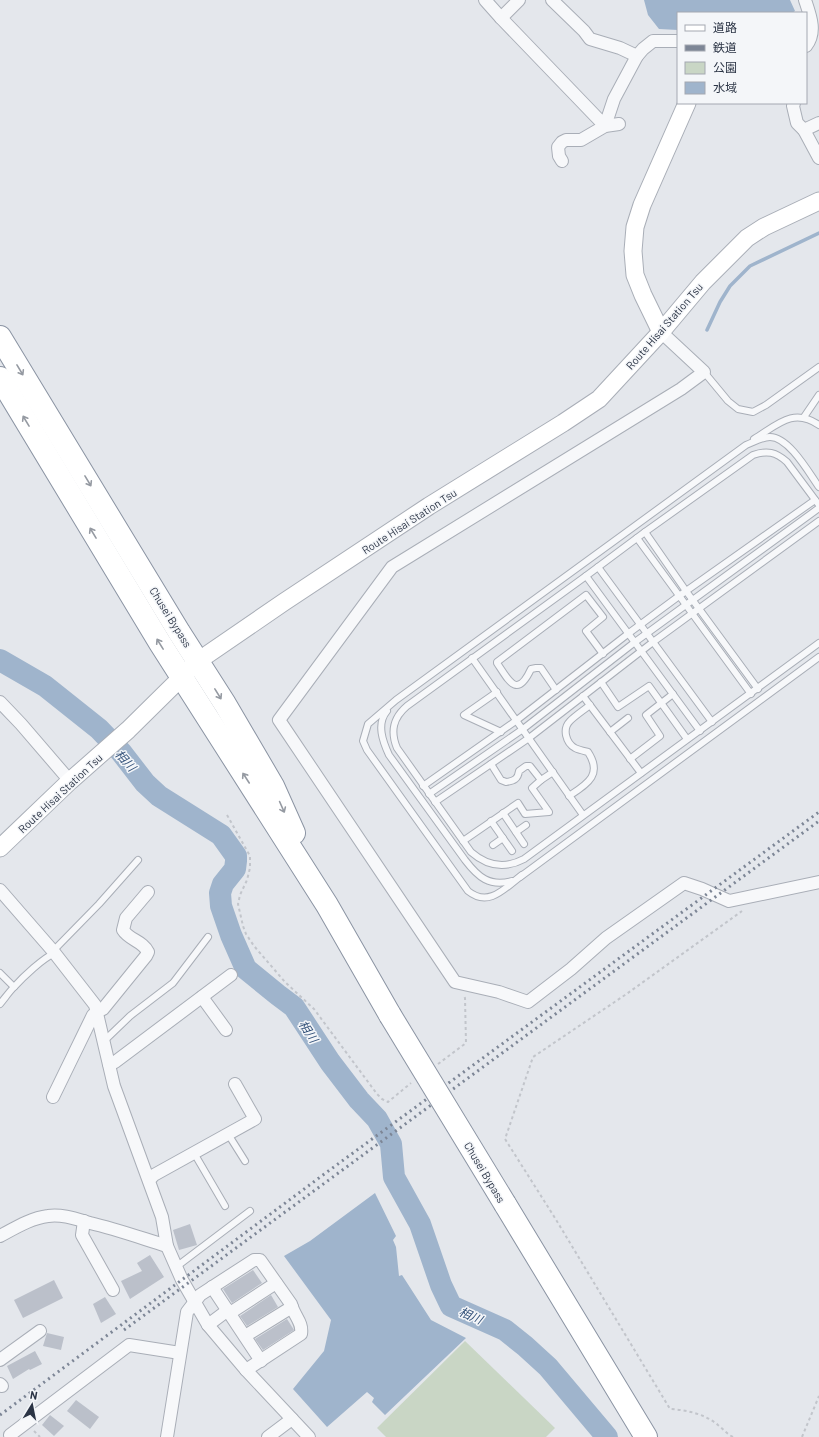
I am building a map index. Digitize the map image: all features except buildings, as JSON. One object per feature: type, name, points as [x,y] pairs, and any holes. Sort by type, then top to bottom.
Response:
[{"type":"highway","name":"Chusei Bypass","points":[[0,337],[175,625],[198,660],[273,786],[327,905]]},
{"type":"highway","name":"Chusei Bypass","points":[[0,378],[181,677],[327,905],[390,1015],[646,1437]]},
{"type":"main road","points":[[661,332],[635,275],[633,251],[635,227],[642,205],[687,104]]},
{"type":"main road","name":"Route Hisai Station Tsu","points":[[0,848],[128,730],[198,660],[430,506],[564,423],[599,399],[661,332],[703,282],[755,232],[764,226],[819,201]]},
{"type":"street","points":[[485,0],[605,126]]},
{"type":"street","points":[[501,18],[519,0]]},
{"type":"street","points":[[552,0],[584,31],[590,39],[620,48],[637,56]]},
{"type":"street","points":[[805,0],[807,12]]},
{"type":"street","points":[[807,45],[813,30],[808,20]]},
{"type":"street","points":[[605,126],[614,99],[637,56],[653,41],[677,41]]},
{"type":"street","points":[[794,104],[797,123],[804,130],[819,158]]},
{"type":"street","points":[[804,130],[819,123]]},
{"type":"street","points":[[562,161],[559,156],[558,148],[562,142],[566,140],[580,140],[605,126],[618,124]]},
{"type":"street","points":[[661,332],[704,372],[681,390],[392,568],[279,720],[455,982],[499,992],[528,1002],[571,969],[606,938],[684,883],[729,901],[819,882]]},
{"type":"street","points":[[0,702],[70,782]]},
{"type":"street","points":[[0,890],[54,952],[95,1005],[114,1086],[162,1217],[167,1246],[182,1280],[194,1302],[208,1325],[246,1370],[308,1437]]},
{"type":"street","points":[[54,1097],[94,1015],[103,1009],[148,952],[146,947],[126,935],[123,930],[126,918],[148,892]]},
{"type":"street","points":[[109,1064],[115,1062],[231,975]]},
{"type":"street","points":[[202,997],[226,1030]]},
{"type":"street","points":[[148,1180],[154,1175],[255,1119],[235,1084]]},
{"type":"street","points":[[0,1236],[28,1222],[48,1216],[66,1216],[167,1246]]},
{"type":"street","points":[[84,1221],[82,1235],[112,1290]]},
{"type":"street","points":[[166,1437],[187,1312],[200,1295],[254,1260],[260,1260],[292,1307],[302,1327],[301,1334],[246,1370]]},
{"type":"street","points":[[208,1325],[276,1283]]},
{"type":"street","points":[[212,1287],[261,1361]]},
{"type":"street","points":[[226,1346],[292,1307]]},
{"type":"street","points":[[0,1360],[40,1331]]},
{"type":"street","points":[[10,1435],[129,1345],[180,1353]]},
{"type":"street","points":[[268,1437],[292,1419]]},
{"type":"lane","points":[[704,372],[728,401],[738,409],[753,412],[766,405],[819,367]]},
{"type":"lane","points":[[804,417],[819,395]]},
{"type":"lane","points":[[819,425],[804,417],[786,419],[746,445],[396,700],[368,724],[363,741],[367,750],[460,881],[468,891],[475,896],[487,898],[494,896],[819,657]]},
{"type":"lane","points":[[746,445],[770,437],[782,441],[790,448],[819,487]]},
{"type":"lane","points":[[429,794],[523,729],[635,642],[819,507],[782,457],[775,453],[760,452],[747,458],[400,711],[393,729],[393,739],[396,748],[463,842],[471,852],[478,858],[495,865],[514,864],[524,859],[819,643]]},
{"type":"lane","points":[[423,786],[517,720],[679,596],[815,500]]},
{"type":"lane","points":[[435,802],[529,738],[642,650],[819,521]]},
{"type":"lane","points":[[645,532],[758,689]]},
{"type":"lane","points":[[637,538],[751,694]]},
{"type":"lane","points":[[598,567],[712,722]]},
{"type":"lane","points":[[586,576],[642,650],[700,731]]},
{"type":"lane","points":[[556,690],[541,668],[531,669],[526,679],[518,685],[510,683],[497,662],[586,595],[603,617],[586,631],[603,654]]},
{"type":"lane","points":[[472,658],[583,815]]},
{"type":"lane","points":[[601,682],[618,707],[648,686],[687,739]]},
{"type":"lane","points":[[497,692],[464,715],[500,732]]},
{"type":"lane","points":[[630,759],[660,736],[646,715],[673,694]]},
{"type":"lane","points":[[583,696],[641,773]]},
{"type":"lane","points":[[396,700],[384,715],[381,728],[383,742],[389,755],[474,872],[483,879],[497,884],[511,881],[522,875]]},
{"type":"lane","points":[[569,796],[588,783],[594,772],[594,764],[588,752],[576,749],[571,745],[567,740],[566,734],[566,727],[569,722],[590,705]]},
{"type":"lane","points":[[610,732],[628,718]]},
{"type":"lane","points":[[491,764],[501,780],[506,782],[515,780],[519,771],[526,766],[530,766],[541,780]]},
{"type":"lane","points":[[463,842],[518,803],[525,814],[549,812],[532,788],[552,772]]},
{"type":"lane","points":[[503,813],[524,844]]},
{"type":"lane","points":[[491,821],[512,851]]},
{"type":"lane","points":[[516,832],[526,825]]},
{"type":"lane","points":[[493,845],[503,838]]},
{"type":"lane","points":[[0,1004],[14,987],[54,952],[138,860]]},
{"type":"lane","points":[[104,1041],[130,1016],[173,983],[208,937]]},
{"type":"lane","points":[[0,973],[14,987]]},
{"type":"lane","points":[[228,1134],[245,1161]]},
{"type":"lane","points":[[194,1153],[224,1206]]},
{"type":"lane","points":[[176,1267],[250,1211]]},
{"type":"path","points":[[227,815],[250,856],[250,868],[238,904],[246,934],[254,946],[285,982],[314,1009],[382,1099],[388,1102],[411,1083]]},
{"type":"path","points":[[733,1437],[706,1417],[686,1410],[670,1409],[559,1225],[505,1139],[533,1057],[625,995],[742,911],[756,896]]},
{"type":"path","points":[[434,1067],[466,1043],[465,998],[455,982]]},
{"type":"path","points":[[802,1437],[819,1396]]},
{"type":"green space","points":[[465,1341],[555,1428],[546,1437],[386,1437],[377,1428]]},
{"type":"water","points":[[644,0],[790,0],[795,11],[677,12],[677,30],[659,29],[648,15]]},
{"type":"water","points":[[375,1193],[396,1236],[393,1240],[396,1247],[399,1276],[402,1275],[431,1320],[466,1338],[385,1415],[372,1402],[374,1398],[367,1392],[327,1427],[293,1389],[324,1351],[331,1320],[284,1256],[310,1241]]},
{"type":"waterway","points":[[707,330],[720,302],[730,286],[750,266],[819,233]]},
{"type":"waterway","name":"相川","points":[[0,660],[45,686],[99,729],[121,752],[145,783],[159,796],[221,835],[236,856],[235,869],[223,884],[220,893],[221,906],[231,935],[246,969],[294,1007],[330,1062],[359,1100],[377,1119],[391,1144],[394,1177],[420,1224],[441,1285],[451,1306],[505,1330],[525,1346],[548,1367],[607,1437]]},
{"type":"railway","points":[[0,1415],[327,1172],[819,812]]},
{"type":"railway","points":[[124,1330],[819,821]]}]
